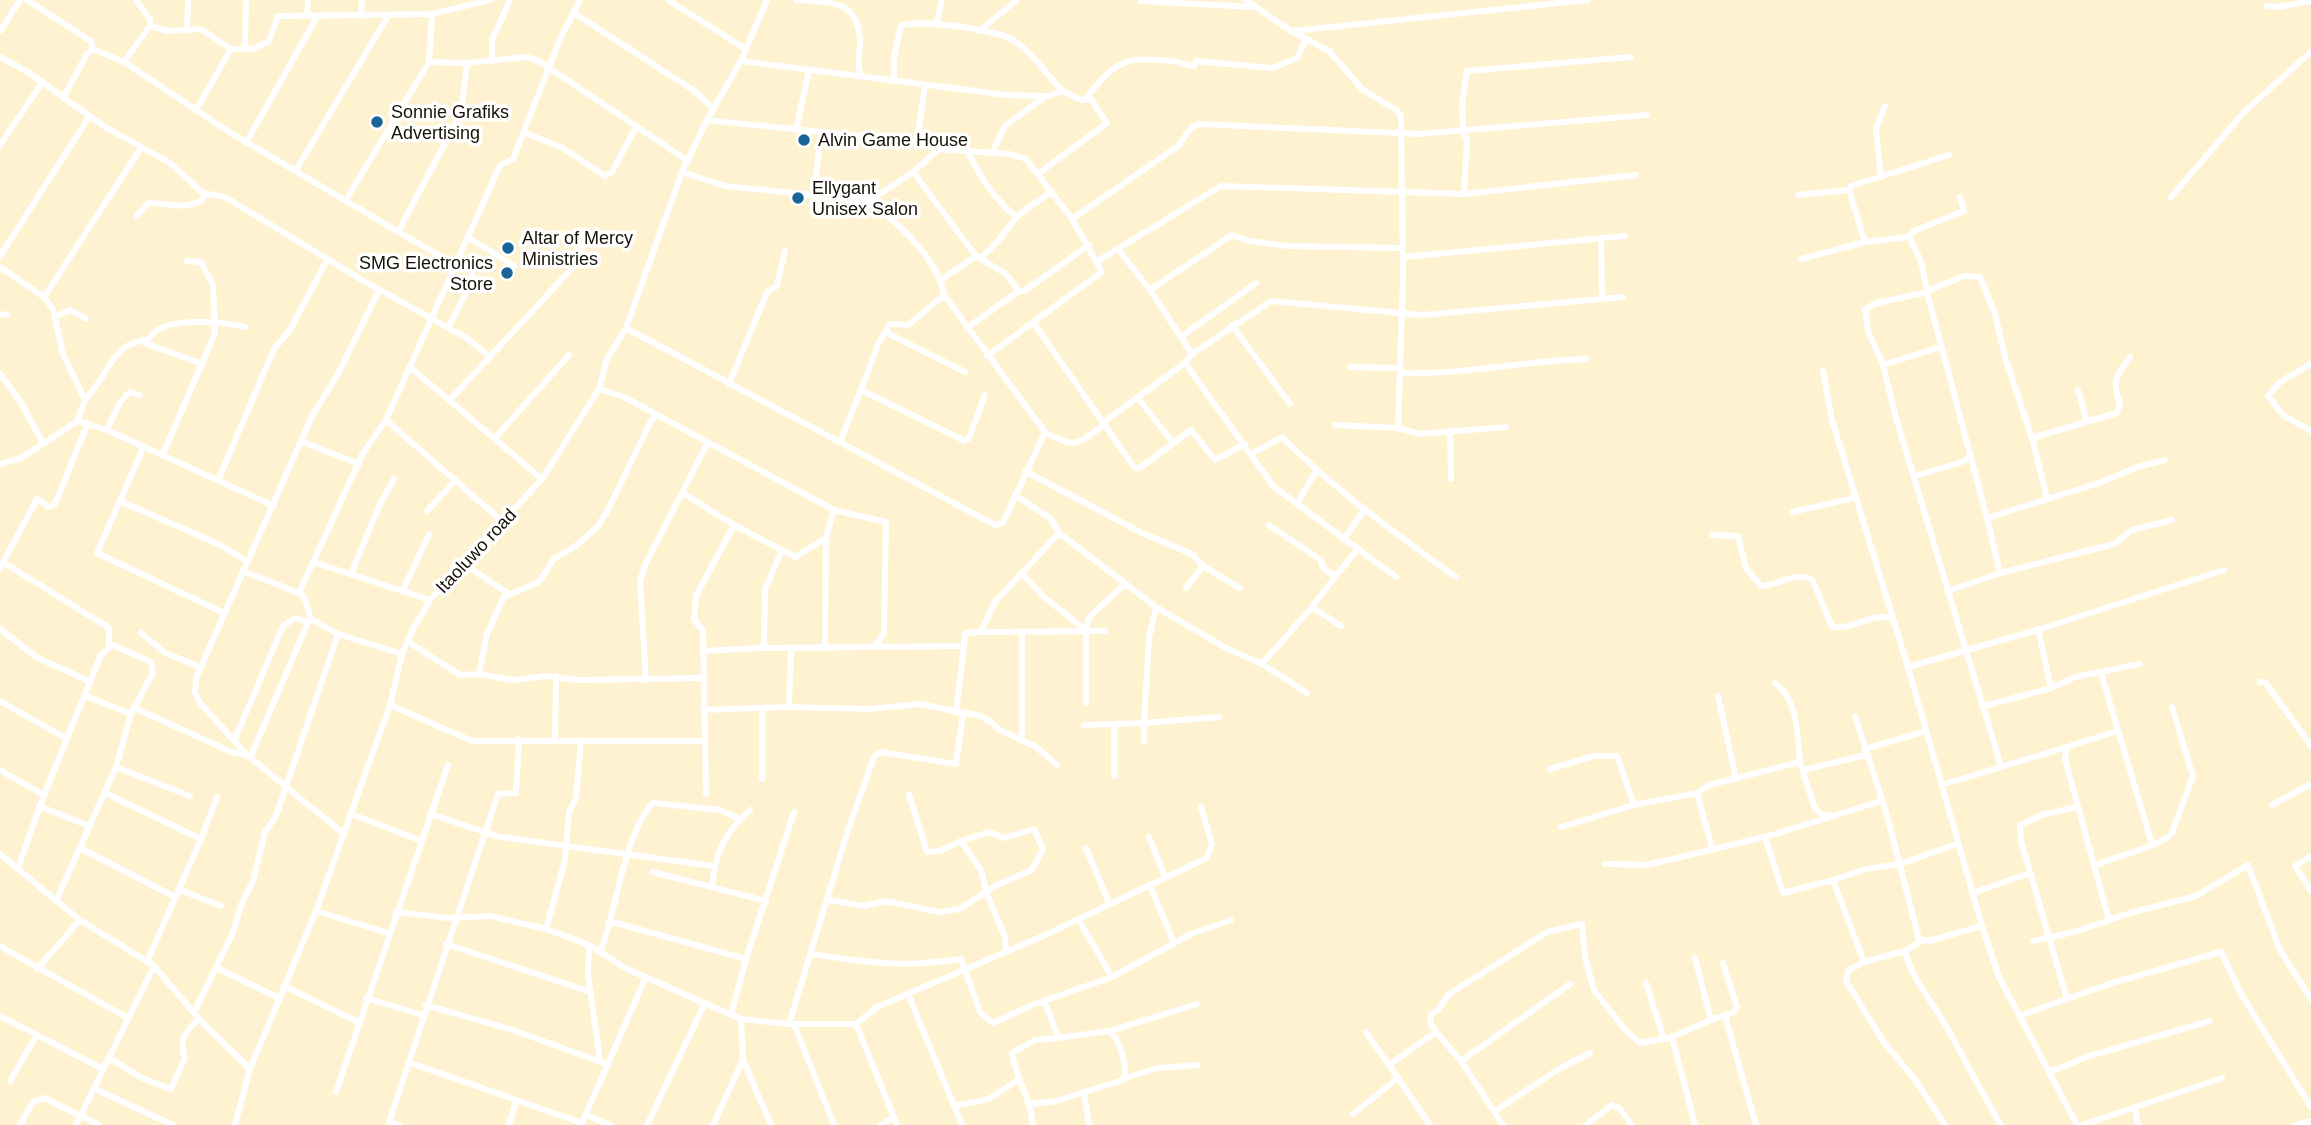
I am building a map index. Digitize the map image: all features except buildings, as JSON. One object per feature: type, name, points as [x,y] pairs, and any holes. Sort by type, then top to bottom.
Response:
[{"type":"street","points":[[0,31],[20,0]]},
{"type":"street","points":[[27,0],[91,41],[93,49]]},
{"type":"street","points":[[124,62],[150,26],[150,19],[136,0]]},
{"type":"street","points":[[187,29],[188,0]]},
{"type":"street","points":[[245,48],[246,0]]},
{"type":"street","points":[[307,16],[308,0]]},
{"type":"street","points":[[361,16],[362,0]]},
{"type":"street","points":[[150,26],[168,31],[207,30],[216,41],[231,49],[254,48],[267,43],[278,16],[432,14],[490,0]]},
{"type":"street","points":[[492,61],[492,40],[510,0]]},
{"type":"street","points":[[299,593],[359,464],[386,420],[500,166],[513,159],[525,134],[560,39],[580,0]]},
{"type":"street","points":[[668,0],[744,48]]},
{"type":"street","name":"Itaoluwo road","points":[[234,1125],[250,1069],[316,911],[344,834],[390,705],[402,654],[410,643],[414,628],[430,600],[542,479],[599,390],[607,359],[626,328],[682,172],[707,120],[741,61],[744,48],[766,0]]},
{"type":"street","points":[[797,0],[839,1],[846,5],[858,28],[858,69],[861,75]]},
{"type":"street","points":[[936,25],[942,0]]},
{"type":"street","points":[[979,31],[1017,0]]},
{"type":"street","points":[[1246,0],[1291,31],[1338,58],[1362,89],[1400,113],[1403,134],[1404,257],[1398,428]]},
{"type":"street","points":[[1501,9],[1502,0]]},
{"type":"street","points":[[1291,31],[1587,0]]},
{"type":"street","points":[[1141,1],[1255,8]]},
{"type":"street","points":[[2267,6],[2279,8],[2311,1]]},
{"type":"street","points":[[574,13],[693,90],[714,109]]},
{"type":"street","points":[[346,200],[429,62],[432,14]]},
{"type":"street","points":[[296,170],[388,16]]},
{"type":"street","points":[[247,141],[317,17]]},
{"type":"street","points":[[894,81],[894,57],[901,26],[936,25],[1012,39],[1040,64],[1063,91],[1081,100],[1088,97],[1114,66],[1130,58],[1172,61],[1194,66],[1196,61],[1272,68],[1297,58],[1306,39]]},
{"type":"street","points":[[93,49],[124,62],[196,110],[398,232],[471,269],[473,279],[448,328]]},
{"type":"street","points":[[64,96],[87,54],[93,49]]},
{"type":"street","points":[[196,110],[231,49]]},
{"type":"street","points":[[2171,197],[2245,111],[2311,52]]},
{"type":"street","points":[[0,57],[64,96],[89,117],[170,163],[205,194],[225,197],[327,260],[448,328],[489,356]]},
{"type":"street","points":[[429,62],[467,63],[526,57],[551,69],[688,161]]},
{"type":"street","points":[[1464,194],[1467,140],[1463,131],[1464,76],[1469,70],[1631,57]]},
{"type":"street","points":[[741,61],[1007,95],[1048,96]]},
{"type":"street","points":[[398,232],[461,113],[467,63]]},
{"type":"street","points":[[796,131],[809,70]]},
{"type":"street","points":[[0,145],[42,83]]},
{"type":"street","points":[[918,142],[925,85]]},
{"type":"street","points":[[992,153],[1005,126],[1048,96],[1063,91]]},
{"type":"street","points":[[1039,173],[1107,123],[1088,97]]},
{"type":"street","points":[[1881,177],[1876,129],[1885,106]]},
{"type":"street","points":[[1072,219],[1178,146],[1195,125],[1376,130],[1403,134],[1647,115]]},
{"type":"street","points":[[0,256],[89,117]]},
{"type":"street","points":[[707,120],[918,142],[939,149],[967,150],[1026,159],[1072,219],[1102,268],[1100,276],[987,356]]},
{"type":"street","points":[[525,134],[563,148],[605,176],[612,172],[636,127]]},
{"type":"street","points":[[814,193],[821,133]]},
{"type":"street","points":[[44,297],[141,148]]},
{"type":"street","points":[[869,201],[913,172],[939,149]]},
{"type":"street","points":[[967,150],[980,178],[1002,206],[1016,217]]},
{"type":"street","points":[[1798,195],[1849,190],[1851,186],[1949,155]]},
{"type":"street","points":[[682,172],[725,186],[814,193],[869,201],[920,250],[941,281],[944,295],[1045,432],[1068,445],[1074,445],[1185,363],[1192,354],[1271,302],[1423,315],[1623,297]]},
{"type":"street","points":[[913,172],[979,256],[1006,274],[1019,291]]},
{"type":"street","points":[[1098,261],[1221,186],[1464,194],[1636,175]]},
{"type":"street","points":[[1849,190],[1865,242]]},
{"type":"street","points":[[941,281],[979,256],[1009,230],[1016,217],[1052,191]]},
{"type":"street","points":[[137,216],[148,203],[169,207],[186,205],[201,201],[205,194]]},
{"type":"street","points":[[1801,259],[1865,242],[1909,237],[1922,228],[1964,211],[1961,197]]},
{"type":"street","points":[[1150,290],[1232,235],[1249,241],[1288,246],[1403,248]]},
{"type":"street","points":[[1404,257],[1625,236]]},
{"type":"street","points":[[468,237],[514,266]]},
{"type":"street","points":[[1909,237],[1918,254],[2000,573]]},
{"type":"street","points":[[450,400],[574,266],[587,238]]},
{"type":"street","points":[[1601,238],[1602,297]]},
{"type":"street","points":[[967,328],[1089,245]]},
{"type":"street","points":[[1118,249],[1150,290],[1192,354]]},
{"type":"street","points":[[729,384],[767,292],[777,286],[785,251]]},
{"type":"street","points":[[219,478],[274,349],[290,330],[327,260]]},
{"type":"street","points":[[163,454],[215,333],[212,282],[201,262],[187,261]]},
{"type":"street","points":[[0,267],[44,297],[57,316],[63,354],[84,398]]},
{"type":"street","points":[[2001,766],[1883,365],[1868,331],[1865,309],[1877,303],[1927,292],[1965,276],[1980,277],[1995,314],[2047,498]]},
{"type":"street","points":[[1182,336],[1256,283]]},
{"type":"street","points":[[344,834],[285,789],[248,756],[197,699],[194,685],[223,613],[274,506],[301,441],[379,290]]},
{"type":"street","points":[[840,442],[890,324],[908,326],[944,295]]},
{"type":"street","points":[[57,316],[70,310],[86,319]]},
{"type":"street","points":[[147,344],[151,335],[166,325],[215,322],[245,327]]},
{"type":"street","points":[[1033,323],[1137,468],[1191,430],[1218,461],[1245,444]]},
{"type":"street","points":[[1233,325],[1290,404]]},
{"type":"street","points":[[626,328],[995,525],[1003,523],[1045,432]]},
{"type":"street","points":[[885,332],[965,372]]},
{"type":"street","points":[[0,464],[21,458],[78,421],[84,398],[104,375],[117,353],[138,341],[144,340],[147,344],[203,364]]},
{"type":"street","points":[[1883,365],[1940,346]]},
{"type":"street","points":[[495,438],[569,355]]},
{"type":"street","points":[[2032,438],[2117,414],[2120,409],[2113,385],[2130,357]]},
{"type":"street","points":[[1350,367],[1453,373],[1518,363],[1586,359]]},
{"type":"street","points":[[1185,363],[1274,487],[1396,576]]},
{"type":"street","points":[[2311,363],[2280,382],[2267,396],[2283,415],[2311,431]]},
{"type":"street","points":[[410,367],[542,479]]},
{"type":"street","points":[[1823,371],[1832,420],[1854,498],[1908,667],[1956,844],[1982,926],[1999,976],[2050,1072],[2080,1125],[2222,1078]]},
{"type":"street","points":[[0,374],[20,401],[43,443]]},
{"type":"street","points":[[599,390],[624,397],[834,510],[886,523],[884,633],[876,645]]},
{"type":"street","points":[[861,390],[965,441],[969,438],[985,395]]},
{"type":"street","points":[[2078,390],[2087,422]]},
{"type":"street","points":[[107,430],[124,397],[130,392],[139,395]]},
{"type":"street","points":[[1138,398],[1173,443]]},
{"type":"street","points":[[480,674],[496,609],[509,594],[539,582],[554,559],[577,545],[597,527],[607,512],[652,419],[657,416]]},
{"type":"street","points":[[386,420],[503,522]]},
{"type":"street","points":[[78,421],[107,430],[219,478],[274,506]]},
{"type":"street","points":[[18,868],[44,795],[101,655],[109,646],[109,628],[2,565],[37,499],[49,507],[55,503],[88,424]]},
{"type":"street","points":[[1335,425],[1398,428],[1420,434],[1507,427]]},
{"type":"street","points":[[1450,430],[1451,480]]},
{"type":"street","points":[[1252,454],[1282,437],[1316,471],[1364,510],[1456,577]]},
{"type":"street","points":[[301,441],[359,464]]},
{"type":"street","points":[[646,680],[640,581],[645,565],[708,442]]},
{"type":"street","points":[[144,446],[97,547],[99,555],[223,613]]},
{"type":"street","points":[[1915,476],[1965,461],[1970,456]]},
{"type":"street","points":[[1987,518],[2165,460]]},
{"type":"street","points":[[1025,471],[1142,533],[1192,554],[1203,566],[1240,588]]},
{"type":"street","points":[[1297,504],[1316,471]]},
{"type":"street","points":[[351,574],[379,506],[394,479]]},
{"type":"street","points":[[427,511],[456,480]]},
{"type":"street","points":[[683,492],[780,552],[795,556],[826,538]]},
{"type":"street","points":[[1014,495],[1051,519],[1059,533],[1156,607],[1226,648],[1262,664],[1307,693]]},
{"type":"street","points":[[1792,512],[1854,498]]},
{"type":"street","points":[[120,501],[216,543],[247,561]]},
{"type":"street","points":[[825,648],[826,538],[834,510]]},
{"type":"street","points":[[1344,539],[1364,510]]},
{"type":"street","points":[[1948,591],[2000,573],[2114,544],[2132,530],[2172,520]]},
{"type":"street","points":[[706,794],[703,630],[694,620],[692,611],[696,596],[734,525]]},
{"type":"street","points":[[1269,525],[1321,560],[1322,567],[1335,577]]},
{"type":"street","points":[[981,632],[994,603],[1059,533]]},
{"type":"street","points":[[403,590],[429,534]]},
{"type":"street","points":[[1712,536],[1738,536],[1746,568],[1759,585],[1772,586],[1799,576],[1809,577],[1814,581],[1832,627],[1860,624],[1881,617],[1891,618]]},
{"type":"street","points":[[1262,664],[1358,549]]},
{"type":"street","points":[[760,648],[764,643],[765,590],[780,552]]},
{"type":"street","points":[[313,562],[430,600]]},
{"type":"street","points":[[464,564],[509,594]]},
{"type":"street","points":[[1186,588],[1203,566]]},
{"type":"street","points":[[1908,667],[2224,570]]},
{"type":"street","points":[[243,571],[299,593],[304,597],[310,620],[248,756]]},
{"type":"street","points":[[1021,573],[1045,598],[1086,631]]},
{"type":"street","points":[[1086,703],[1086,631],[1089,617],[1124,585]]},
{"type":"street","points":[[1144,742],[1149,638],[1156,607]]},
{"type":"street","points":[[1312,607],[1341,626]]},
{"type":"street","points":[[234,741],[283,626],[295,618],[310,620],[338,634],[402,654]]},
{"type":"street","points":[[0,629],[38,658],[91,682]]},
{"type":"street","points":[[2038,629],[2051,688]]},
{"type":"street","points":[[834,1125],[792,1024],[848,830],[874,757],[880,752],[956,764],[965,633],[1105,631]]},
{"type":"street","points":[[141,633],[165,653],[200,667]]},
{"type":"street","points":[[1022,633],[1022,738]]},
{"type":"street","points":[[194,1012],[232,935],[244,896],[251,886],[265,832],[276,816],[338,634]]},
{"type":"street","points":[[410,643],[460,675],[480,674],[513,680],[555,676],[578,680],[702,678]]},
{"type":"street","points":[[703,651],[876,645],[964,646]]},
{"type":"street","points":[[56,901],[105,793],[133,711],[154,666],[118,646],[109,646]]},
{"type":"street","points":[[789,707],[790,649]]},
{"type":"street","points":[[1984,706],[2051,688],[2076,677],[2140,664]]},
{"type":"street","points":[[2101,673],[2152,844]]},
{"type":"street","points":[[555,676],[555,740]]},
{"type":"street","points":[[2260,682],[2265,682],[2311,746]]},
{"type":"street","points":[[1775,683],[1781,687],[1794,714],[1800,762],[1815,809],[1824,816],[1830,815]]},
{"type":"street","points":[[86,696],[133,711],[231,752],[248,756]]},
{"type":"street","points":[[1718,696],[1736,779]]},
{"type":"street","points":[[0,701],[67,739]]},
{"type":"street","points":[[390,705],[465,739],[703,741]]},
{"type":"street","points":[[703,710],[789,707],[869,709],[936,705],[980,716],[998,729],[1022,738],[1057,765]]},
{"type":"street","points":[[762,708],[762,779]]},
{"type":"street","points":[[2094,866],[2113,856],[2166,841],[2172,833],[2193,775],[2172,708]]},
{"type":"street","points":[[1856,716],[1886,811],[1922,942]]},
{"type":"street","points":[[1084,724],[1144,723],[1219,717]]},
{"type":"street","points":[[1114,724],[1114,775]]},
{"type":"street","points":[[1802,770],[1926,731]]},
{"type":"street","points":[[1941,785],[2117,731]]},
{"type":"street","points":[[399,1125],[389,1122],[454,918],[498,794],[516,793],[519,739]]},
{"type":"street","points":[[546,929],[566,847],[569,812],[576,798],[581,740]]},
{"type":"street","points":[[2067,747],[2066,768],[2109,920]]},
{"type":"street","points":[[1550,769],[1594,756],[1617,756],[1633,805]]},
{"type":"street","points":[[1561,827],[1633,805],[1697,793],[1709,785],[1800,762]]},
{"type":"street","points":[[336,1092],[388,933],[449,765]]},
{"type":"street","points":[[116,766],[190,796]]},
{"type":"street","points":[[0,770],[44,795]]},
{"type":"street","points":[[2272,805],[2311,784]]},
{"type":"street","points":[[105,793],[201,839]]},
{"type":"street","points":[[1697,793],[1712,848]]},
{"type":"street","points":[[828,900],[864,906],[886,901],[939,912],[959,909],[987,894],[997,885],[1032,870],[1042,849],[1034,829],[1004,838],[989,832],[940,851],[928,852],[909,794]]},
{"type":"street","points":[[146,962],[217,797]]},
{"type":"street","points":[[600,952],[646,810],[657,801],[720,810],[738,818]]},
{"type":"street","points":[[1605,864],[1646,865],[1765,836],[1881,801]]},
{"type":"street","points":[[40,806],[89,826]]},
{"type":"street","points":[[396,912],[454,918],[490,916],[546,929],[589,945],[627,969],[741,1019],[792,1024],[856,1024],[877,1007],[1078,919],[1207,858],[1212,844],[1201,807]]},
{"type":"street","points":[[2067,999],[2030,873],[2020,826],[2041,815],[2077,807]]},
{"type":"street","points":[[712,887],[713,866],[738,818],[750,810]]},
{"type":"street","points":[[731,1015],[746,959],[794,812]]},
{"type":"street","points":[[351,814],[422,841]]},
{"type":"street","points":[[430,814],[500,837],[713,866]]},
{"type":"street","points":[[1765,836],[1783,893],[1866,869],[1900,864],[1956,844]]},
{"type":"street","points":[[1149,837],[1165,877]]},
{"type":"street","points":[[961,841],[981,870],[987,894],[1005,937],[1006,951]]},
{"type":"street","points":[[80,848],[175,897]]},
{"type":"street","points":[[1086,848],[1109,904]]},
{"type":"street","points":[[0,854],[80,920],[154,966],[199,1019],[250,1069]]},
{"type":"street","points":[[2311,856],[2295,866],[2311,891]]},
{"type":"street","points":[[2033,941],[2196,897],[2248,865],[2280,950],[2311,999]]},
{"type":"street","points":[[653,872],[766,901]]},
{"type":"street","points":[[1973,893],[2030,873]]},
{"type":"street","points":[[1833,880],[1864,962]]},
{"type":"street","points":[[1150,885],[1174,943]]},
{"type":"street","points":[[178,889],[221,906]]},
{"type":"street","points":[[316,911],[388,933]]},
{"type":"street","points":[[1078,919],[1112,977]]},
{"type":"street","points":[[37,969],[80,920]]},
{"type":"street","points":[[811,954],[891,966],[928,965],[961,959],[980,1012],[993,1023],[1032,1005],[1112,977],[1174,943],[1231,920]]},
{"type":"street","points":[[609,921],[746,959]]},
{"type":"street","points":[[1503,1125],[1461,1061],[1430,1023],[1432,1014],[1448,995],[1547,932],[1582,924],[1585,957],[1600,1000],[1635,1040],[1644,1043],[1672,1037],[1734,1012],[1737,1003],[1723,963]]},
{"type":"street","points":[[1945,1125],[1914,1078],[1885,1044],[1846,981],[1849,970],[1864,962],[1905,951],[1922,942],[1982,926]]},
{"type":"street","points":[[446,944],[591,992]]},
{"type":"street","points":[[589,945],[588,975],[600,1060]]},
{"type":"street","points":[[0,946],[128,1018]]},
{"type":"street","points":[[1905,951],[1910,971],[1928,994],[1972,1078],[2001,1125]]},
{"type":"street","points":[[2022,1015],[2164,967],[2199,960],[2221,952],[2241,994],[2311,1107]]},
{"type":"street","points":[[1695,958],[1711,1020]]},
{"type":"street","points":[[76,1125],[154,966]]},
{"type":"street","points":[[217,968],[279,998]]},
{"type":"street","points":[[408,1062],[582,1124],[646,977]]},
{"type":"street","points":[[1646,983],[1664,1039]]},
{"type":"street","points":[[1461,1061],[1570,984]]},
{"type":"street","points":[[284,986],[358,1022]]},
{"type":"street","points":[[908,994],[962,1125]]},
{"type":"street","points":[[366,999],[422,1015]]},
{"type":"street","points":[[1032,1005],[1045,1002],[1058,1038]]},
{"type":"street","points":[[1033,1125],[1032,1104],[1018,1080],[1012,1053],[1035,1040],[1110,1031],[1197,1004]]},
{"type":"street","points":[[425,1005],[513,1030],[609,1065]]},
{"type":"street","points":[[647,1125],[704,1005]]},
{"type":"street","points":[[0,1016],[103,1069]]},
{"type":"street","points":[[1724,1016],[1756,1125]]},
{"type":"street","points":[[109,1058],[142,1078],[171,1089],[185,1058],[182,1049],[184,1036],[199,1019]]},
{"type":"street","points":[[741,1019],[743,1060],[771,1125]]},
{"type":"street","points":[[2050,1072],[2086,1057],[2210,1021]]},
{"type":"street","points":[[856,1024],[897,1125]]},
{"type":"street","points":[[1110,1031],[1115,1036],[1125,1078]]},
{"type":"street","points":[[1366,1032],[1430,1125]]},
{"type":"street","points":[[1389,1065],[1436,1032]]},
{"type":"street","points":[[10,1081],[36,1036]]},
{"type":"street","points":[[1672,1037],[1695,1125]]},
{"type":"street","points":[[1496,1111],[1590,1053]]},
{"type":"street","points":[[713,1125],[743,1060]]},
{"type":"street","points":[[1032,1104],[1084,1093],[1158,1068],[1198,1065]]},
{"type":"street","points":[[1353,1114],[1398,1078]]},
{"type":"street","points":[[954,1106],[989,1099],[1018,1080]]},
{"type":"street","points":[[95,1089],[173,1125]]},
{"type":"street","points":[[1084,1093],[1089,1125]]},
{"type":"street","points":[[20,1125],[33,1102],[41,1098],[99,1125]]},
{"type":"street","points":[[509,1125],[516,1101]]},
{"type":"street","points":[[1586,1125],[1612,1105],[1620,1109],[1632,1125]]},
{"type":"street","points":[[2135,1109],[2138,1125]]},
{"type":"street","points":[[586,1115],[610,1125]]},
{"type":"street","points":[[881,1125],[894,1117]]},
{"type":"street","points":[[2295,1125],[2311,1121]]},
{"type":"place","name":"Sonnie Grafiks Advertising","points":[[377,122]]},
{"type":"place","name":"Alvin Game House","points":[[804,140]]},
{"type":"place","name":"Ellygant Unisex Salon","points":[[798,198]]},
{"type":"place","name":"Altar of Mercy Ministries","points":[[508,248]]},
{"type":"place","name":"SMG Electronics Store","points":[[507,273]]}]
